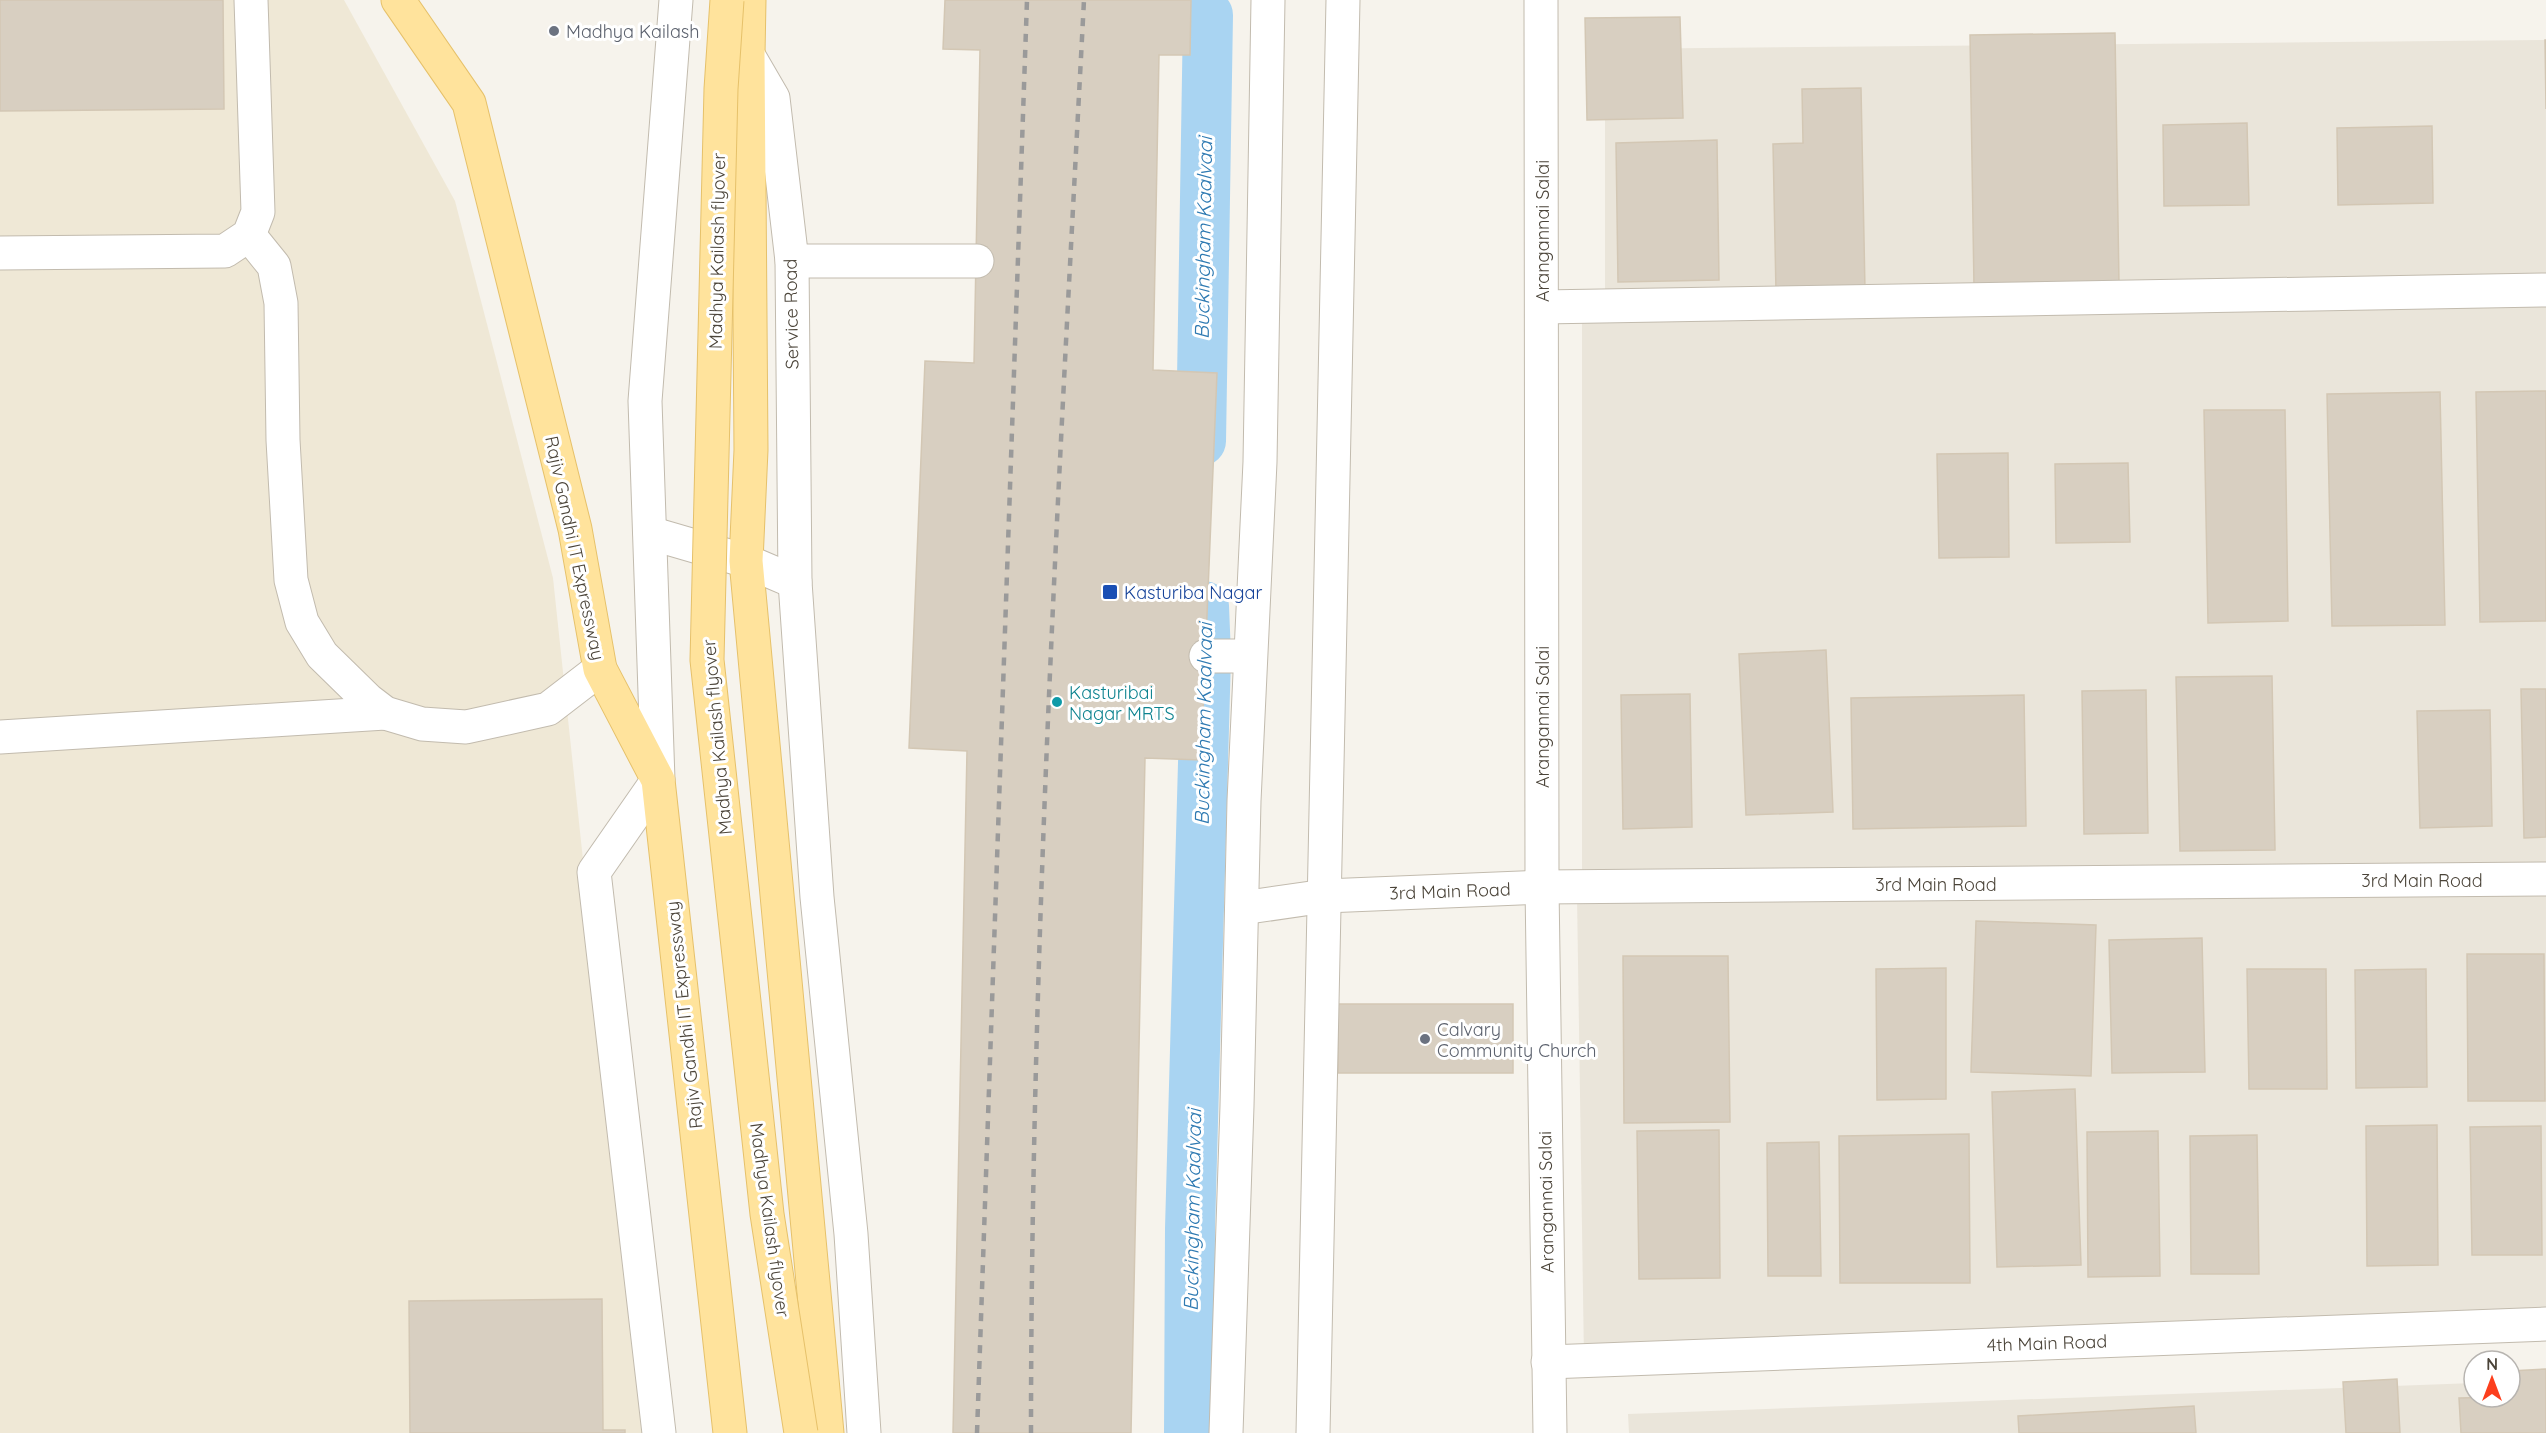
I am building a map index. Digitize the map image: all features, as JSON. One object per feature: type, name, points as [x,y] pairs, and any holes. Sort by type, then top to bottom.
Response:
[{"type":"main road","name":"Rajiv Gandhi IT Expressway","points":[[398,0],[469,103],[575,529],[600,669],[658,780],[730,1433]]},
{"type":"main road","name":"Madhya Kailash flyover","points":[[728,0],[721,89],[707,660],[766,1214],[801,1433]]},
{"type":"main road","points":[[750,0],[748,55],[751,450],[746,561],[827,1433]]},
{"type":"street","points":[[0,253],[225,251],[249,235],[258,212],[251,0]]},
{"type":"street","points":[[659,1433],[594,872],[658,780],[645,401],[676,0]]},
{"type":"street","points":[[1226,1433],[1244,801],[1260,462],[1268,0]]},
{"type":"street","points":[[1313,1433],[1343,0]]},
{"type":"street","name":"Arangannai Salai","points":[[1541,0],[1542,887],[1550,1433]]},
{"type":"street","name":"Service Road","points":[[748,55],[773,98],[792,261],[795,582],[817,897],[851,1234],[864,1433]]},
{"type":"street","points":[[249,235],[274,266],[281,303],[283,440],[291,580],[302,622],[322,655],[368,700],[385,713]]},
{"type":"street","points":[[792,261],[977,261]]},
{"type":"street","points":[[1542,308],[2546,290]]},
{"type":"street","points":[[650,533],[746,561],[795,582]]},
{"type":"street","points":[[0,737],[385,713],[422,723],[466,727],[548,709],[600,669]]},
{"type":"street","name":"3rd Main Road","points":[[1242,908],[1325,896],[1542,887],[2546,879]]},
{"type":"street","name":"4th Main Road","points":[[1548,1362],[2546,1324]]},
{"type":"shaded area","points":[[0,0],[344,0],[455,201],[553,578],[644,1433],[0,1433]]},
{"type":"shaded area","points":[[2546,40],[2546,283],[1605,300],[1605,49]]},
{"type":"shaded area","points":[[2546,299],[2546,869],[1582,877],[1582,317]]},
{"type":"shaded area","points":[[2546,888],[2546,1324],[1584,1360],[1577,896]]},
{"type":"shaded area","points":[[2546,1380],[2546,1433],[1629,1433],[1628,1414],[2462,1383],[2462,1409],[2522,1409],[2522,1391]]},
{"type":"building","points":[[0,0],[223,0],[224,109],[0,111]]},
{"type":"building","name":"Kasturibai Nagar MRTS","points":[[945,0],[1191,0],[1190,55],[1159,55],[1153,370],[1217,373],[1201,760],[1145,758],[1131,1433],[953,1433],[967,751],[909,748],[925,361],[974,363],[980,50],[943,49]]},
{"type":"building","points":[[1680,17],[1683,118],[1587,120],[1585,18]]},
{"type":"building","points":[[2115,33],[2119,284],[1974,287],[1970,35]]},
{"type":"building","points":[[2545,40],[2546,40],[2546,109]]},
{"type":"building","points":[[1861,88],[1865,290],[1776,292],[1773,144],[1803,143],[1802,89]]},
{"type":"building","points":[[2247,123],[2249,205],[2164,206],[2163,125]]},
{"type":"building","points":[[2432,126],[2433,203],[2338,205],[2337,128]]},
{"type":"building","points":[[1717,140],[1719,280],[1618,282],[1616,143]]},
{"type":"building","points":[[2546,391],[2546,621],[2480,622],[2476,392]]},
{"type":"building","points":[[2440,392],[2445,625],[2332,626],[2327,394]]},
{"type":"building","points":[[2204,410],[2285,410],[2288,621],[2208,623]]},
{"type":"building","points":[[2008,453],[2009,557],[1939,558],[1937,454]]},
{"type":"building","points":[[2128,463],[2130,542],[2056,543],[2055,464]]},
{"type":"building","points":[[1826,650],[1833,812],[1746,815],[1739,654]]},
{"type":"building","points":[[2272,676],[2275,850],[2180,851],[2176,677]]},
{"type":"building","points":[[2521,689],[2546,689],[2546,837],[2524,838]]},
{"type":"building","points":[[2146,690],[2148,833],[2084,834],[2082,691]]},
{"type":"building","points":[[1690,694],[1692,827],[1623,829],[1621,695]]},
{"type":"building","points":[[2024,695],[2026,826],[1853,829],[1851,698]]},
{"type":"building","points":[[2490,710],[2492,826],[2420,828],[2417,711]]},
{"type":"building","points":[[1976,921],[2096,925],[2091,1076],[1971,1072]]},
{"type":"building","points":[[2202,938],[2205,1072],[2112,1073],[2109,940]]},
{"type":"building","points":[[2467,954],[2544,954],[2545,1101],[2468,1101]]},
{"type":"building","points":[[1623,956],[1728,956],[1730,1122],[1624,1123]]},
{"type":"building","points":[[1946,968],[1946,1099],[1877,1100],[1876,969]]},
{"type":"building","points":[[2247,969],[2326,969],[2327,1089],[2249,1089]]},
{"type":"building","points":[[2426,969],[2427,1087],[2356,1088],[2355,970]]},
{"type":"building","name":"Calvary Community Church","points":[[1338,1004],[1513,1004],[1513,1073],[1338,1073]]},
{"type":"building","points":[[2075,1089],[2081,1265],[1997,1267],[1992,1092]]},
{"type":"building","points":[[2437,1125],[2438,1265],[2367,1266],[2366,1126]]},
{"type":"building","points":[[2541,1126],[2542,1255],[2472,1255],[2470,1127]]},
{"type":"building","points":[[1719,1130],[1720,1278],[1639,1279],[1637,1131]]},
{"type":"building","points":[[2158,1131],[2160,1276],[2088,1277],[2087,1132]]},
{"type":"building","points":[[1969,1134],[1970,1283],[1840,1283],[1839,1136]]},
{"type":"building","points":[[2257,1135],[2259,1274],[2191,1274],[2190,1136]]},
{"type":"building","points":[[1819,1142],[1821,1276],[1768,1276],[1767,1143]]},
{"type":"building","points":[[602,1299],[603,1430],[625,1430],[625,1433],[410,1433],[409,1301]]},
{"type":"building","points":[[2546,1369],[2546,1433],[2461,1433],[2459,1398],[2462,1398],[2462,1409],[2522,1409],[2522,1370]]},
{"type":"building","points":[[2397,1379],[2400,1433],[2346,1433],[2343,1382]]},
{"type":"building","points":[[2194,1406],[2196,1433],[2019,1433],[2018,1416]]},
{"type":"waterway","name":"Buckingham Kaalvaai","points":[[1201,441],[1208,15]]},
{"type":"waterway","name":"Buckingham Kaalvaai","points":[[1189,1433],[1190,1229],[1206,656],[1204,606]]},
{"type":"railway","points":[[977,1433],[1027,0]]},
{"type":"railway","points":[[1031,1433],[1032,1254],[1041,895],[1056,537],[1084,0]]},
{"type":"place","name":"Madhya Kailash","points":[[554,31]]},
{"type":"place","name":"Kasturiba Nagar","points":[[1110,592]]},
{"type":"place","name":"Kasturibai Nagar MRTS","points":[[1057,702]]},
{"type":"place","name":"Calvary Community Church","points":[[1425,1039]]}]
